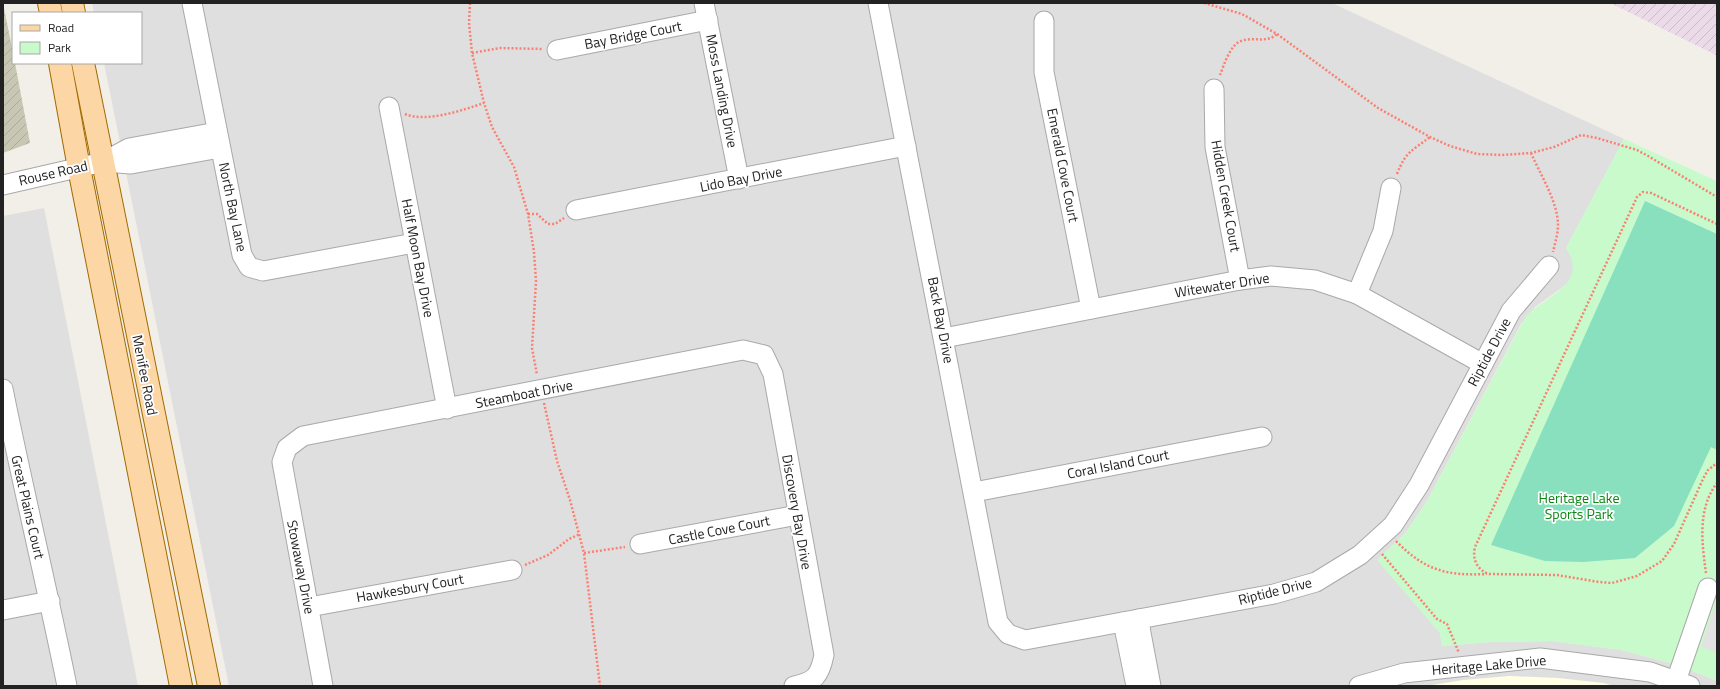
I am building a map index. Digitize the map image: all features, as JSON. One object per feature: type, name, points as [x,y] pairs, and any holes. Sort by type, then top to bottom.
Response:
[{"type":"main road","name":"Menifee Road","points":[[60,64],[180,686]]},
{"type":"main road","name":"Menifee Road","points":[[83,64],[209,686]]},
{"type":"street","name":"North Bay Lane","points":[[192,3],[242,255],[249,267],[263,272],[414,242]]},
{"type":"street","name":"Back Bay Drive","points":[[878,3],[998,622],[1008,634]]},
{"type":"street","name":"Bay Bridge Court","points":[[557,50],[706,11]]},
{"type":"street","name":"Moss Landing Drive","points":[[706,11],[739,179]]},
{"type":"street","name":"Emerald Cove Court","points":[[1044,21],[1044,72],[1091,309]]},
{"type":"street","name":"Hidden Creek Court","points":[[1214,89],[1215,147],[1240,280]]},
{"type":"street","name":"Half Moon Bay Drive","points":[[389,108],[447,409]]},
{"type":"street","name":"Rouse Road","points":[[3,184],[103,162],[131,164],[219,140]]},
{"type":"street","name":"Lido Bay Drive","points":[[576,210],[906,146]]},
{"type":"street","points":[[1357,294],[1383,231],[1391,188]]},
{"type":"street","name":"Riptide Drive","points":[[1008,634],[1025,640],[1274,594],[1316,582],[1360,555],[1393,525],[1419,485],[1511,310],[1549,266]]},
{"type":"street","name":"Witewater Drive","points":[[944,338],[1240,280],[1271,276],[1315,280],[1357,294],[1483,364]]},
{"type":"street","name":"Steamboat Drive","points":[[287,448],[303,436],[743,350],[764,355]]},
{"type":"street","name":"Discovery Bay Drive","points":[[764,355],[773,374],[824,655],[820,671],[806,684],[794,686]]},
{"type":"street","name":"Great Plains Court","points":[[3,389],[10,460],[50,601],[67,686]]},
{"type":"street","name":"Coral Island Court","points":[[974,492],[1262,437]]},
{"type":"street","name":"Stowaway Drive","points":[[287,448],[282,462],[323,686]]},
{"type":"street","name":"Castle Cove Court","points":[[640,544],[798,515]]},
{"type":"street","name":"Hawkesbury Court","points":[[309,607],[512,570]]},
{"type":"street","points":[[1683,684],[1708,588]]},
{"type":"street","points":[[3,610],[50,601]]},
{"type":"street","points":[[1131,621],[1136,686]]},
{"type":"street","points":[[1131,621],[1140,633],[1151,686]]},
{"type":"street","name":"Heritage Lake Drive","points":[[1359,686],[1404,673],[1540,658],[1650,672],[1683,684]]},
{"type":"path","points":[[470,3],[468,23],[472,54],[484,103],[492,127],[514,167],[528,214],[534,252],[536,281],[532,348],[557,461],[580,534],[584,553],[600,686]]},
{"type":"path","points":[[1204,3],[1242,14],[1277,34],[1378,108],[1430,137],[1450,146],[1477,154],[1531,153],[1554,147],[1581,135],[1597,138],[1643,153],[1717,198]]},
{"type":"path","points":[[1214,89],[1223,66],[1234,46],[1241,41],[1272,39],[1277,34]]},
{"type":"path","points":[[472,54],[500,48],[557,50]]},
{"type":"path","points":[[389,108],[411,117],[439,116],[458,112],[484,103]]},
{"type":"path","points":[[1391,188],[1400,165],[1409,152],[1430,137]]},
{"type":"path","points":[[1531,153],[1548,188],[1558,224],[1558,235],[1549,266]]},
{"type":"path","points":[[1489,574],[1482,572],[1477,567],[1474,553],[1475,547],[1637,197],[1643,192],[1651,194],[1717,224]]},
{"type":"path","points":[[528,214],[537,214],[548,224],[555,224],[576,210]]},
{"type":"path","points":[[1379,537],[1438,570],[1457,575],[1557,575],[1599,582],[1612,582],[1638,576],[1662,561],[1670,550],[1708,470],[1717,463]]},
{"type":"path","points":[[1708,588],[1702,527],[1707,505],[1717,483]]},
{"type":"path","points":[[512,570],[548,555],[569,539],[580,534]]},
{"type":"path","points":[[1379,537],[1437,619],[1447,624],[1465,666]]},
{"type":"path","points":[[584,553],[640,544]]},
{"type":"shaded area","points":[[3,3],[12,48],[12,64],[15,64],[30,143],[3,153]]},
{"type":"shaded area","points":[[92,3],[1332,3],[1624,139],[1566,248],[1571,256],[1574,266],[1572,276],[1567,284],[1535,307],[1521,324],[1427,501],[1407,531],[1378,560],[1440,633],[1442,646],[1490,642],[1552,641],[1621,650],[1678,665],[1717,681],[1717,686],[229,686],[104,64],[142,64],[142,12],[94,12]]},
{"type":"shaded area","points":[[1610,3],[1717,3],[1717,56],[1710,52]]},
{"type":"shaded area","points":[[44,208],[138,686],[3,686],[3,216]]},
{"type":"shaded area","points":[[1717,597],[1717,653],[1701,647]]},
{"type":"shaded area","points":[[1509,676],[1558,678],[1603,683],[1615,686],[1426,686],[1463,680]]},
{"type":"green space","name":"Heritage Lake Sports Park","points":[[1624,139],[1717,181],[1717,681],[1678,665],[1621,650],[1552,641],[1490,642],[1442,646],[1440,633],[1377,560],[1407,531],[1427,501],[1526,316],[1554,295],[1569,280],[1572,271],[1572,260],[1566,248]]},
{"type":"green space","points":[[1645,201],[1717,234],[1717,450],[1711,447],[1674,526],[1635,558],[1583,562],[1545,561],[1491,545]]}]
